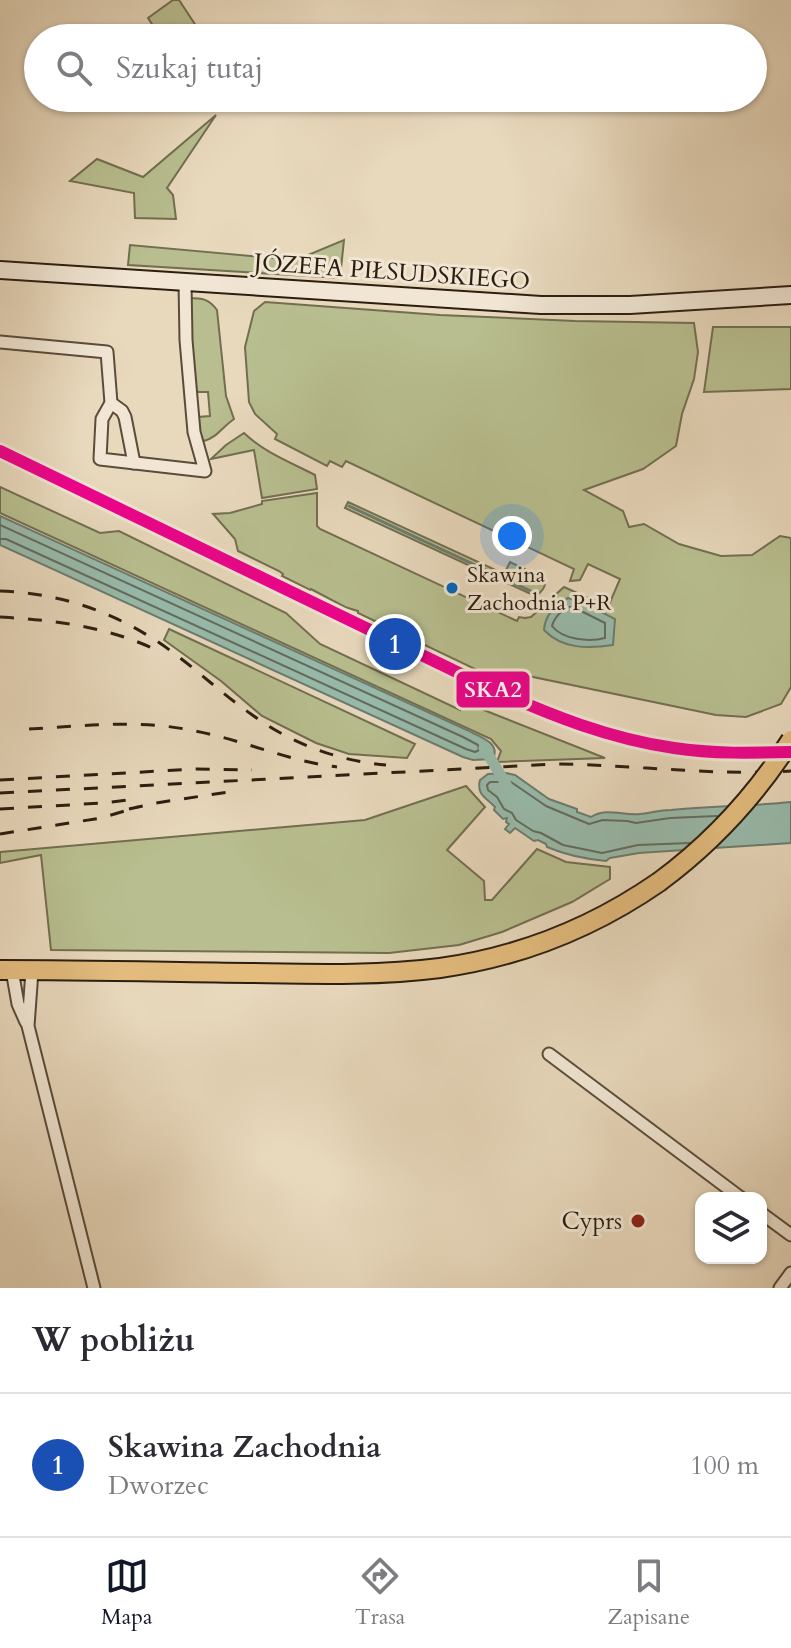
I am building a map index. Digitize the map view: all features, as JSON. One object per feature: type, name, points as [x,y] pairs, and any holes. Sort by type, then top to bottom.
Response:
[{"type":"main road","name":"JÓZEFA PIŁSUDSKIEGO","points":[[0,270],[560,306],[630,305],[788,293]]},
{"type":"main road","points":[[6,970],[365,973],[440,968],[490,958],[556,937],[604,916],[659,882],[688,860],[729,820],[765,778],[791,740]]},
{"type":"street","points":[[0,342],[107,352],[111,403],[102,419],[100,459],[205,471],[194,432],[186,340],[185,283]]},
{"type":"street","points":[[111,403],[125,417],[134,463]]},
{"type":"street","points":[[6,970],[28,1026],[94,1288]]},
{"type":"street","points":[[28,1026],[32,971]]},
{"type":"street","points":[[549,1054],[733,1192]]},
{"type":"street","points":[[767,1217],[791,1235]]},
{"type":"street","points":[[780,1288],[791,1273]]},
{"type":"shaded area","points":[[173,0],[179,0],[195,24],[152,24],[148,18]]},
{"type":"shaded area","points":[[216,115],[167,188],[173,195],[176,219],[135,218],[134,193],[70,181],[97,159],[143,177]]},
{"type":"shaded area","points":[[344,240],[340,278],[128,265],[130,245],[296,260]]},
{"type":"shaded area","points":[[189,298],[205,300],[217,310],[226,396],[234,419],[204,441],[200,436],[198,417],[210,416],[208,392],[195,392]]},
{"type":"shaded area","points":[[265,302],[440,315],[694,323],[698,352],[676,446],[643,469],[584,490],[623,511],[629,527],[644,524],[679,544],[721,556],[752,555],[780,536],[791,538],[791,687],[781,704],[746,717],[716,715],[528,676],[521,691],[310,590],[238,551],[235,539],[213,514],[230,513],[262,504],[262,501],[317,493],[317,526],[320,529],[517,621],[519,617],[531,617],[564,587],[608,607],[620,579],[588,564],[580,580],[570,581],[574,569],[346,461],[342,467],[330,461],[327,466],[275,439],[277,434],[255,414],[249,402],[245,347],[254,311]]},
{"type":"shaded area","points":[[713,327],[791,327],[791,389],[704,392]]},
{"type":"shaded area","points":[[244,433],[269,452],[315,475],[317,489],[262,498],[254,450],[211,459]]},
{"type":"shaded area","points":[[0,487],[100,533],[119,531],[286,613],[320,644],[460,710],[461,701],[605,758],[497,762],[501,751],[491,739],[0,513]]},
{"type":"shaded area","points":[[348,502],[504,574],[510,562],[544,578],[544,587],[533,595],[345,508]]},
{"type":"shaded area","points":[[169,629],[415,744],[407,758],[349,754],[316,743],[262,716],[221,681],[164,640]]},
{"type":"shaded area","points":[[466,786],[485,807],[447,850],[484,881],[485,900],[492,900],[537,849],[566,862],[610,867],[610,879],[572,902],[502,932],[459,945],[389,953],[51,950],[41,855],[0,863],[0,852],[365,820]]},
{"type":"water","points":[[0,516],[467,730],[491,744],[495,753],[493,759],[463,757],[0,545]]},
{"type":"water","points":[[568,598],[615,619],[613,645],[576,646],[559,641],[544,630],[552,611]]},
{"type":"water","points":[[488,774],[515,775],[549,799],[591,817],[609,812],[640,814],[791,802],[791,843],[639,853],[606,861],[576,856],[547,847],[515,828],[510,833],[505,829],[509,824],[507,818],[503,819],[494,810],[495,807],[480,789],[480,780]]},
{"type":"waterway","points":[[349,506],[535,593]]},
{"type":"waterway","points":[[484,748],[506,784]]},
{"type":"railway","points":[[0,591],[41,595],[100,611],[168,649],[239,705],[282,734],[332,755],[386,765]]},
{"type":"railway","points":[[0,617],[78,625],[152,648]]},
{"type":"railway","points":[[29,729],[112,724],[174,727],[337,767]]},
{"type":"railway","points":[[0,793],[557,764],[732,772],[791,771]]},
{"type":"railway","points":[[0,780],[196,769],[252,770]]},
{"type":"railway","points":[[129,809],[235,791]]},
{"type":"railway","points":[[0,809],[135,799]]},
{"type":"railway","points":[[0,834],[101,818],[138,807]]},
{"type":"transit line","name":"SKA2","points":[[0,451],[492,689],[558,717],[627,739],[674,748],[747,753],[791,752]]},
{"type":"place","name":"Skawina Zachodnia P+R","points":[[452,588]]},
{"type":"place","name":"Skawina Zachodnia","points":[[395,644]]},
{"type":"place","name":"Cyprs","points":[[638,1221]]}]
